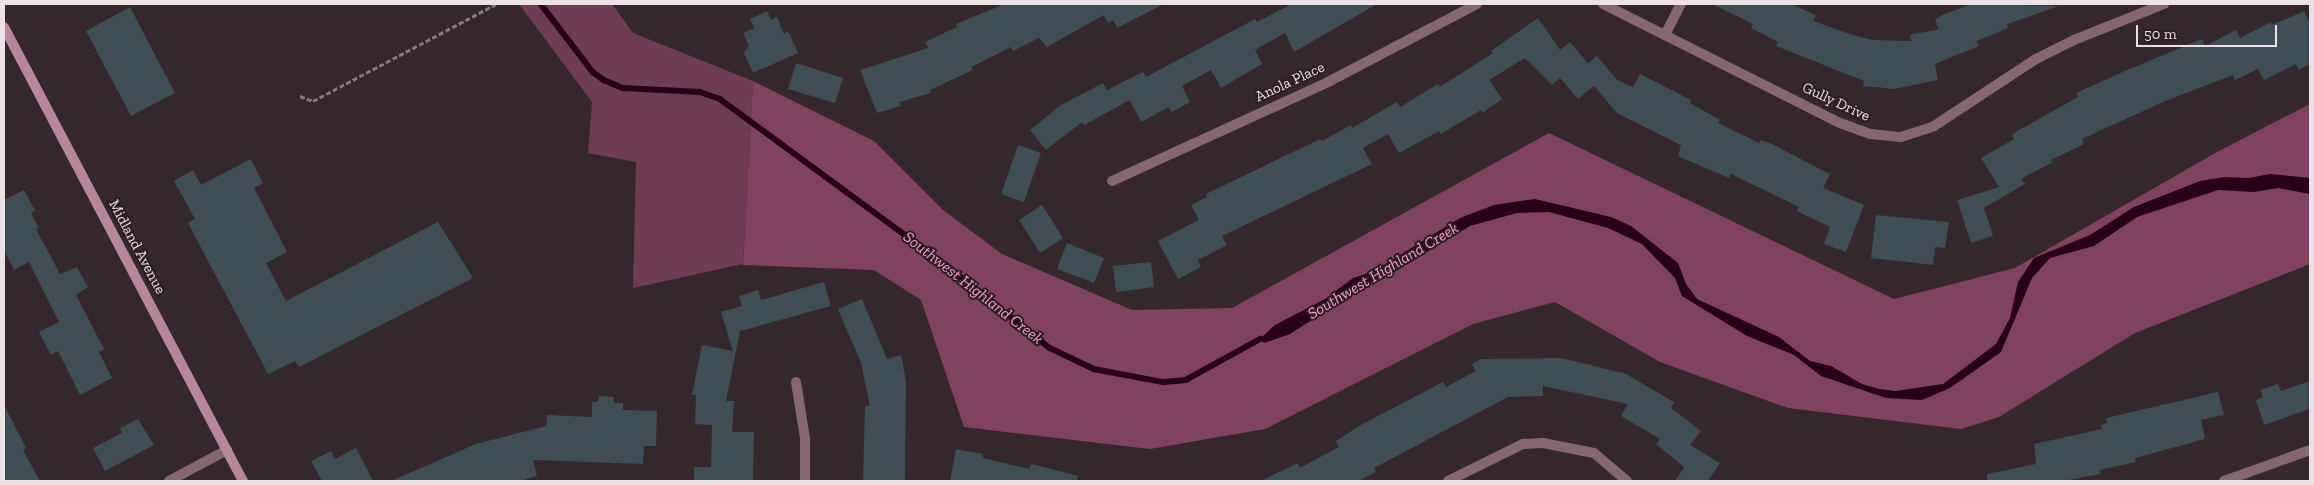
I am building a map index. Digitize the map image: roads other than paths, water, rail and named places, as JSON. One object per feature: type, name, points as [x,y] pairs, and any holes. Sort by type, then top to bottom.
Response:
[{"type":"main road","name":"Midland Avenue","points":[[4,27],[243,481]]},
{"type":"street","name":"Anola Place","points":[[1112,181],[1328,82],[1477,4]]},
{"type":"street","name":"Gully Drive","points":[[1603,4],[1840,123],[1871,134],[1901,137],[1934,126],[2036,60],[2074,40],[2164,4]]},
{"type":"street","points":[[1666,35],[1680,4]]},
{"type":"street","points":[[796,382],[806,438],[805,481]]},
{"type":"street","points":[[1448,481],[1523,444],[1543,442],[1594,453],[1627,481]]},
{"type":"street","points":[[169,481],[227,450]]},
{"type":"street","points":[[2224,481],[2310,450]]},
{"type":"water","name":"Southwest Highland Creek","points":[[2270,174],[2310,178],[2310,194],[2278,188],[2254,192],[2218,190],[2137,217],[2094,246],[2050,258],[2032,278],[2001,352],[1950,388],[1922,400],[1886,398],[1821,376],[1794,355],[1747,336],[1682,296],[1675,278],[1642,244],[1608,228],[1549,212],[1517,213],[1470,226],[1389,275],[1364,286],[1290,334],[1264,343],[1260,339],[1275,325],[1325,299],[1353,278],[1374,271],[1460,218],[1494,205],[1535,199],[1611,217],[1631,226],[1678,263],[1686,284],[1697,299],[1779,337],[1810,361],[1831,366],[1862,384],[1879,389],[1895,391],[1943,384],[1996,344],[2010,318],[2018,282],[2034,258],[2090,235],[2134,207],[2200,181],[2225,177],[2249,178]]},
{"type":"waterway","name":"Southwest Highland Creek","points":[[541,4],[593,72],[604,80],[623,88],[700,92],[720,99],[945,264],[1050,348],[1094,369],[1163,382],[1186,380],[1260,339]]}]
